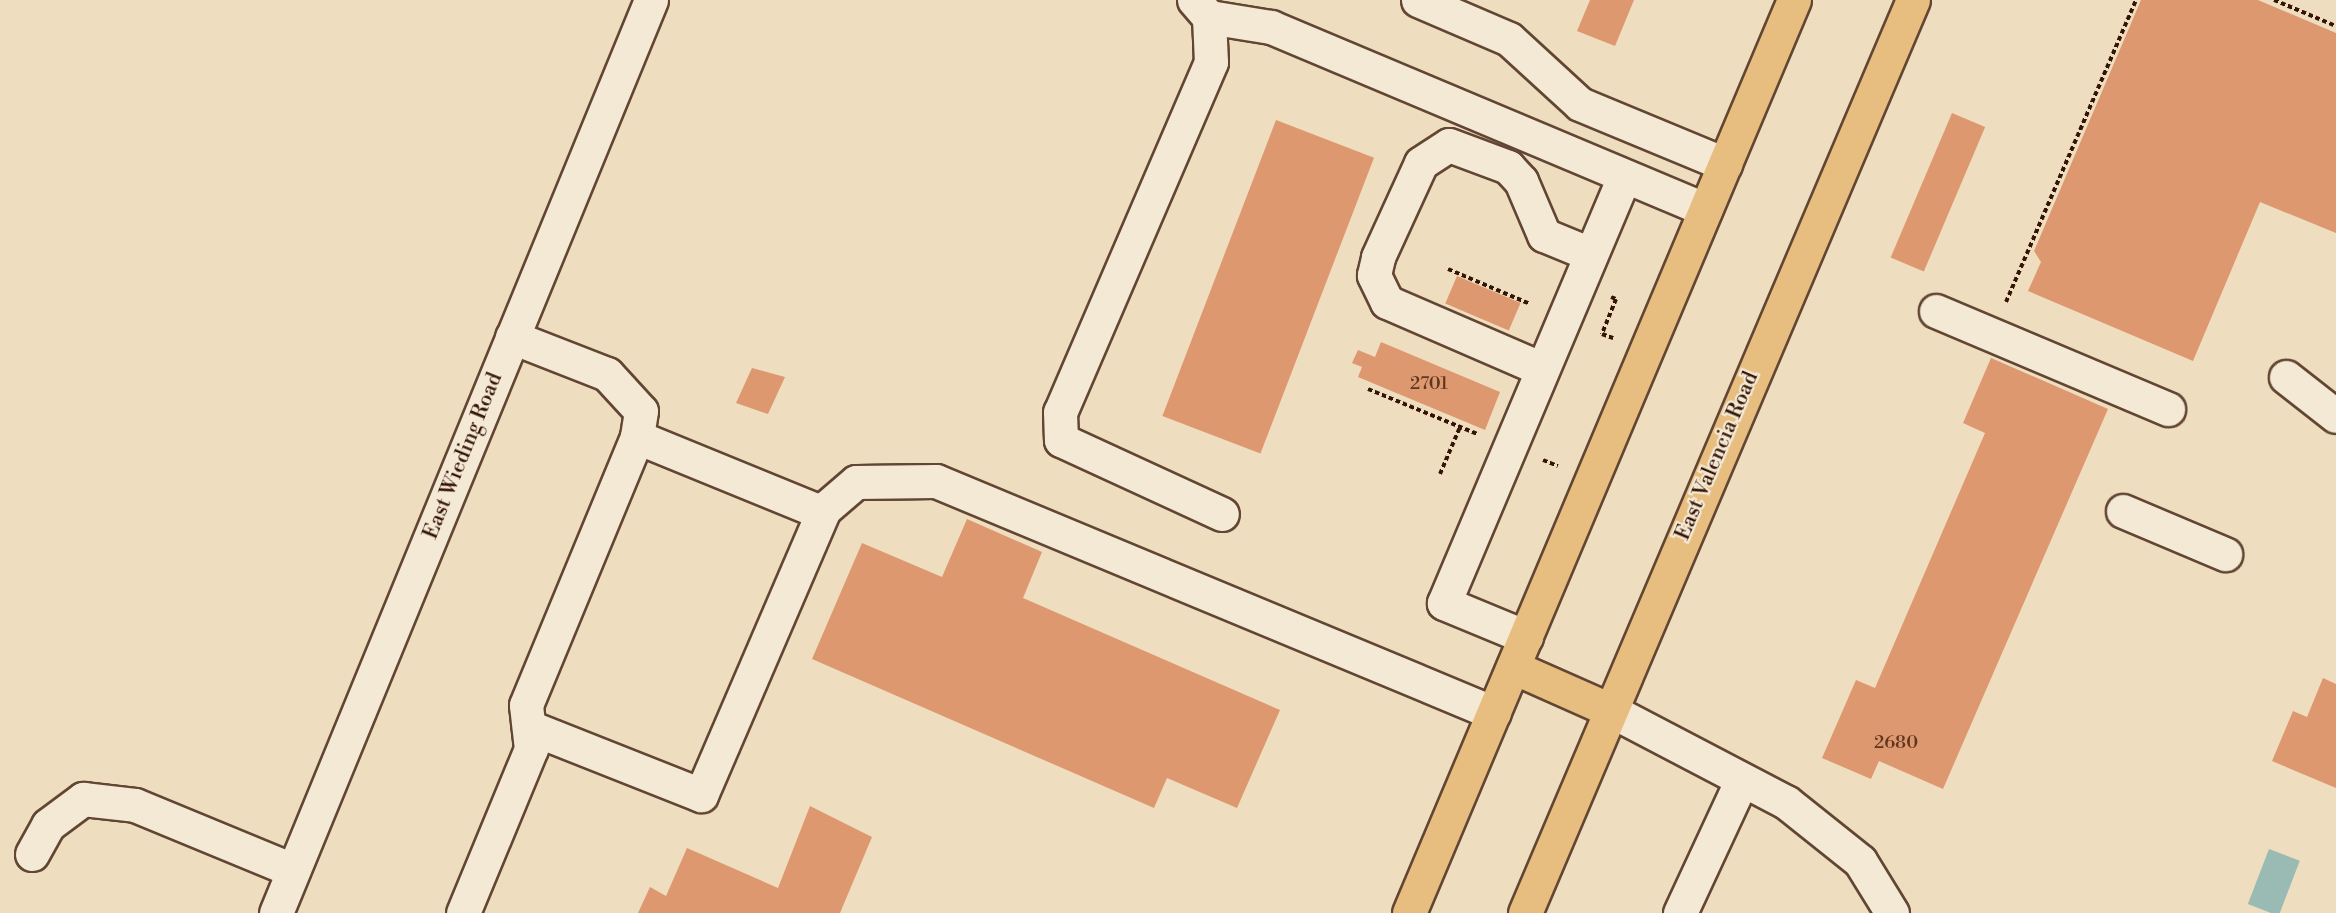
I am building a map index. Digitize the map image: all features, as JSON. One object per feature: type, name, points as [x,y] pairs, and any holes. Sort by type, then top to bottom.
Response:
[{"type":"main road","points":[[1409,913],[1794,0]]},
{"type":"main road","name":"East Valencia Road","points":[[1525,913],[1608,709],[1913,0]]},
{"type":"main road","points":[[1513,667],[1608,709]]},
{"type":"street","name":"East Wieding Road","points":[[276,913],[651,0]]},
{"type":"street","points":[[1418,0],[1509,39],[1580,104],[1725,164]]},
{"type":"street","points":[[1222,514],[1061,441],[1060,412],[1211,62],[1202,9],[1270,27],[1706,209]]},
{"type":"street","points":[[1542,369],[1387,302],[1375,283],[1378,257],[1421,163],[1449,145],[1508,167],[1521,181],[1544,235],[1590,254]]},
{"type":"street","points":[[1526,637],[1444,603],[1623,176]]},
{"type":"street","points":[[1936,310],[2168,409]]},
{"type":"street","points":[[463,913],[531,749],[526,705],[637,437],[641,411],[607,374],[512,338]]},
{"type":"street","points":[[2286,378],[2336,416]]},
{"type":"street","points":[[637,437],[824,510]]},
{"type":"street","points":[[528,727],[701,795],[824,510],[856,482],[936,481],[1494,713]]},
{"type":"street","points":[[2123,511],[2225,554]]},
{"type":"street","points":[[1608,709],[1786,802],[1860,861],[1892,913]]},
{"type":"street","points":[[1680,913],[1740,784]]},
{"type":"street","points":[[32,854],[48,825],[83,799],[135,805],[294,870]]},
{"type":"path","points":[[2005,304],[2136,0]]},
{"type":"path","points":[[2274,0],[2336,26]]},
{"type":"path","points":[[1368,389],[1564,468]]},
{"type":"path","points":[[1440,474],[1460,427]]},
{"type":"water","points":[[2269,849],[2300,861],[2280,913],[2271,913],[2248,904]]},
{"type":"building","points":[[1590,0],[1634,0],[1615,46],[1577,31]]},
{"type":"building","points":[[2141,0],[2258,0],[2336,33],[2336,233],[2260,202],[2193,361],[2028,291],[2041,262],[2034,251]]},
{"type":"building","points":[[1952,113],[1985,127],[1924,272],[1891,258]]},
{"type":"building","points":[[1276,120],[1374,158],[1260,454],[1162,416]]},
{"type":"building","points":[[1457,276],[1521,303],[1509,331],[1445,304]]},
{"type":"building","points":[[1381,342],[1500,392],[1485,430],[1358,377],[1362,367],[1352,363],[1358,350],[1375,357]]},
{"type":"building","points":[[1991,358],[2108,409],[1943,789],[1879,761],[1871,779],[1822,758],[1856,680],[1875,688],[1985,433],[1963,423]]},
{"type":"building","points":[[752,368],[785,377],[768,414],[736,403]]},
{"type":"building","points":[[967,519],[1042,552],[1023,598],[1280,710],[1237,808],[1167,778],[1154,808],[812,659],[862,543],[942,577]]},
{"type":"building","points":[[2323,678],[2336,684],[2336,788],[2272,761],[2293,711],[2307,717]]},
{"type":"building","points":[[810,806],[872,837],[840,913],[638,913],[650,887],[666,896],[687,848],[778,888]]}]
